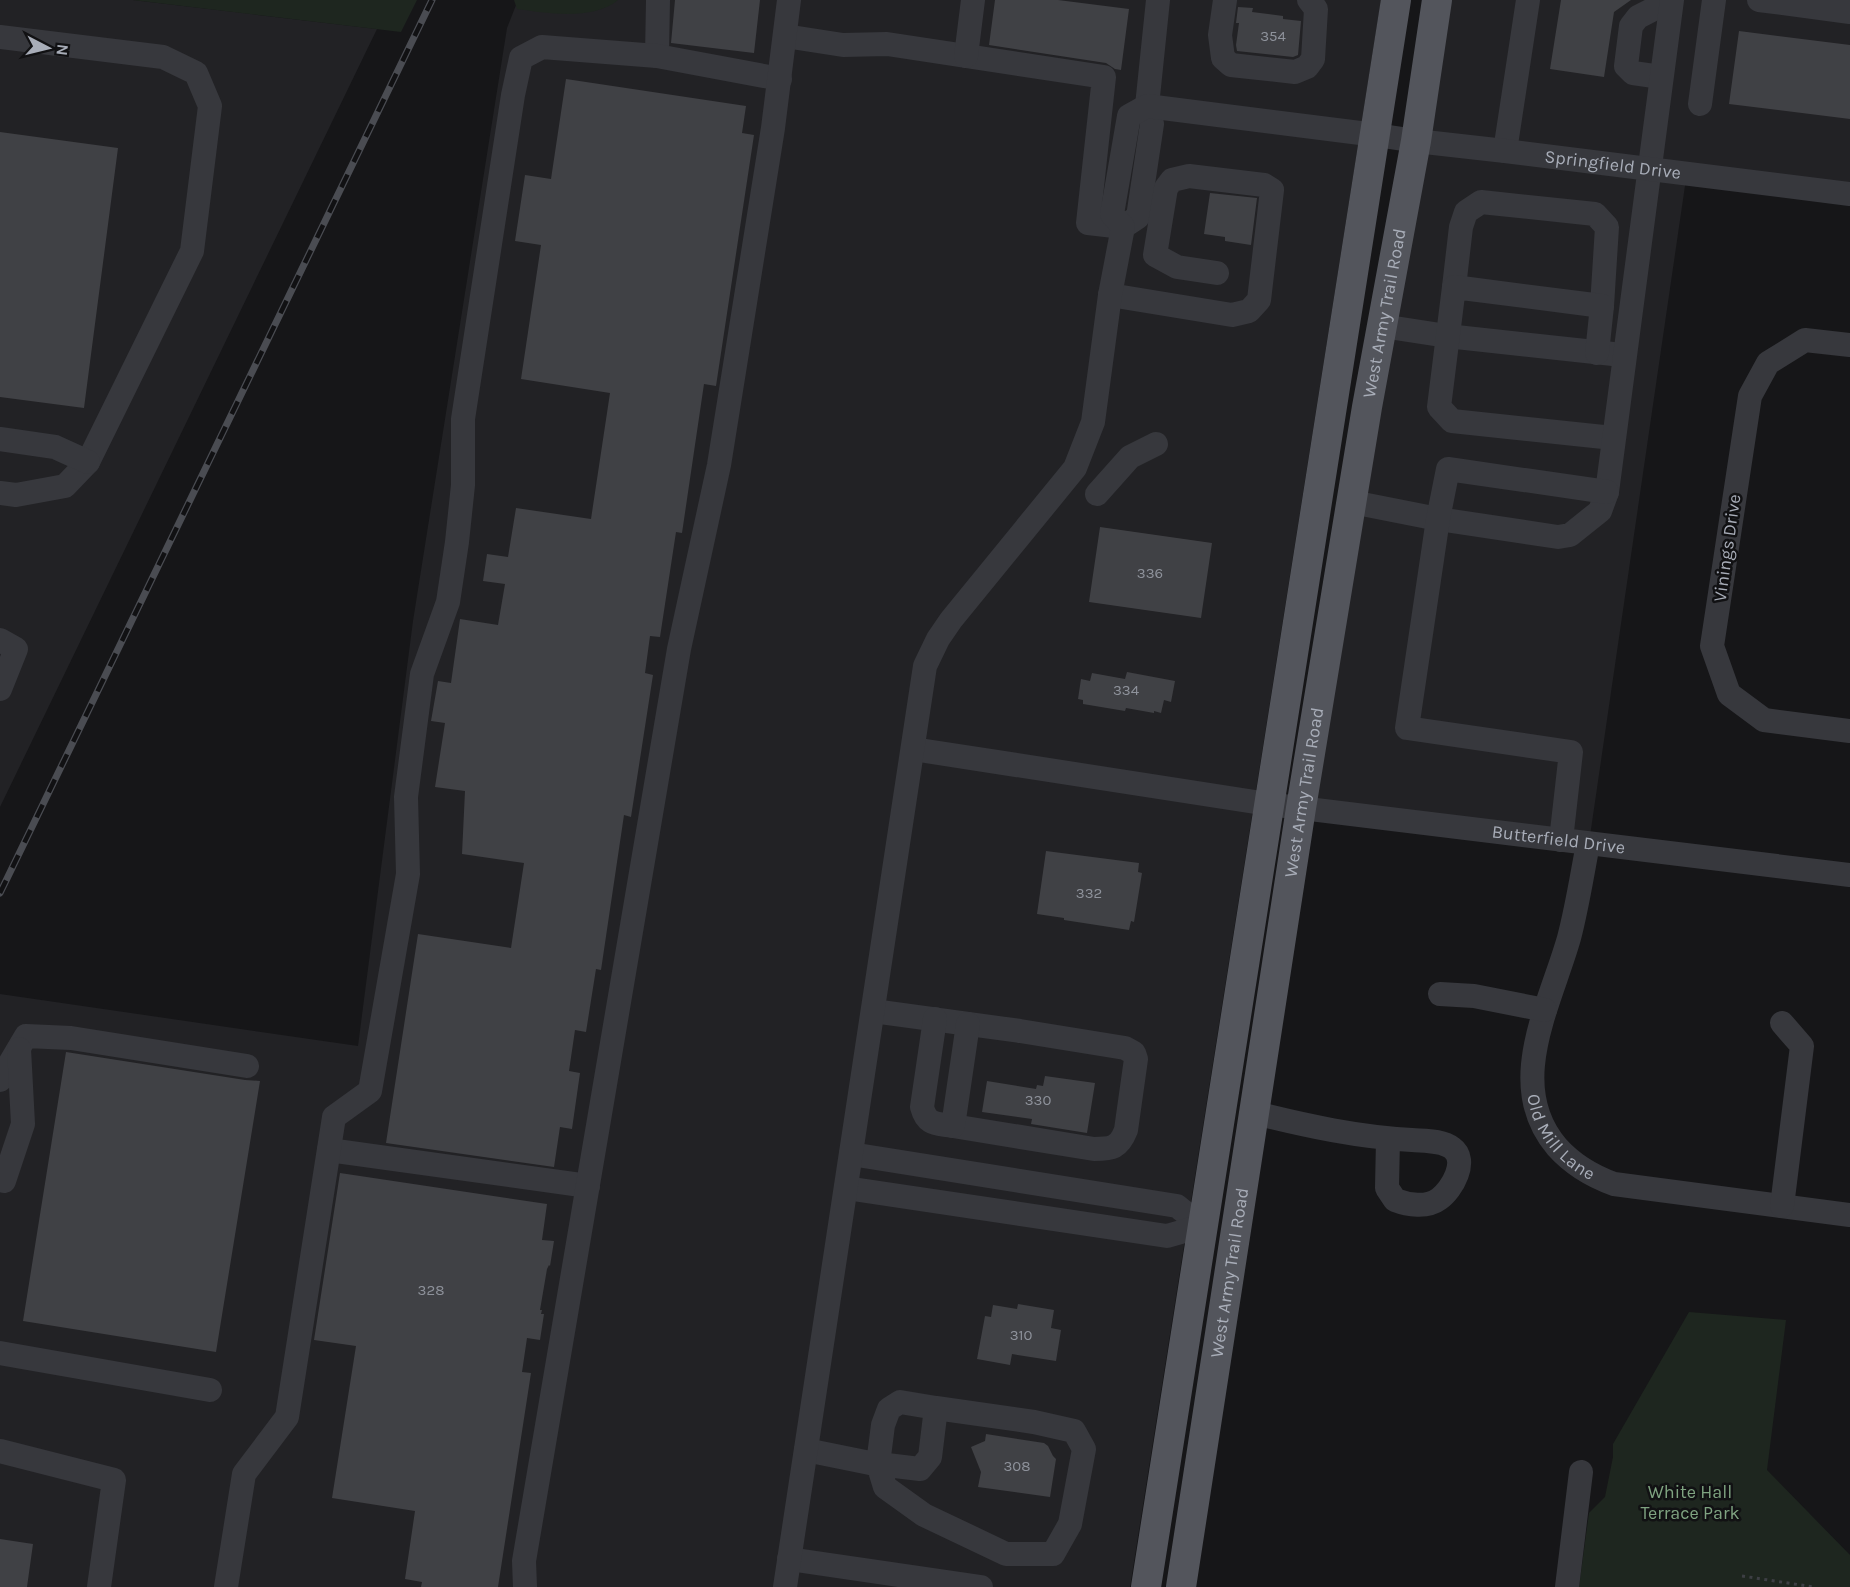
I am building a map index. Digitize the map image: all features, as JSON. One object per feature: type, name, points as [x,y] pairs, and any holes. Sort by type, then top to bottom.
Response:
[{"type":"main road","name":"West Army Trail Road","points":[[1146,1587],[1396,0]]},
{"type":"main road","name":"West Army Trail Road","points":[[1181,1587],[1302,808],[1382,326],[1416,141],[1437,0]]},
{"type":"main road","points":[[1202,1226],[1236,1233]]},
{"type":"street","points":[[657,56],[658,0]]},
{"type":"street","points":[[525,1587],[526,1551],[679,649],[719,465],[780,79],[789,0]]},
{"type":"street","points":[[966,56],[973,0]]},
{"type":"street","points":[[785,1587],[925,666],[938,639],[1075,468],[1093,422],[1122,227],[1112,214],[1129,116],[1147,106],[1158,0]]},
{"type":"street","points":[[1225,0],[1220,35],[1223,58],[1231,65],[1295,72],[1307,67],[1313,59],[1316,9],[1309,0]]},
{"type":"street","points":[[1505,151],[1528,0]]},
{"type":"street","points":[[1661,77],[1633,73],[1626,66],[1631,26],[1638,17],[1672,0]]},
{"type":"street","points":[[1352,502],[1438,519],[1558,537],[1570,535],[1600,511],[1607,492],[1672,0]]},
{"type":"street","points":[[1700,104],[1714,0]]},
{"type":"street","points":[[1760,0],[1850,12]]},
{"type":"street","points":[[785,36],[843,45],[887,44],[1104,77],[1088,223],[1122,227]]},
{"type":"street","points":[[0,37],[163,57],[196,73],[210,105],[192,251],[88,462],[65,486],[16,495],[0,493]]},
{"type":"street","points":[[226,1587],[244,1474],[287,1418],[334,1117],[370,1091],[408,874],[406,797],[422,674],[448,602],[463,485],[462,419],[513,95],[521,58],[542,47],[657,56],[780,79]]},
{"type":"street","name":"Springfield Drive","points":[[1147,106],[1850,194]]},
{"type":"street","points":[[1110,296],[1232,315],[1249,311],[1259,300],[1272,190],[1264,185],[1189,176],[1172,180],[1166,188],[1155,255],[1177,267],[1217,273]]},
{"type":"street","points":[[1597,353],[1594,305],[1607,227],[1595,214],[1481,202],[1466,212],[1461,227],[1439,407],[1452,421],[1613,438]]},
{"type":"street","points":[[1454,287],[1594,305]]},
{"type":"street","points":[[1382,326],[1447,336],[1624,356]]},
{"type":"street","name":"Vinings Drive","points":[[1850,345],[1805,340],[1768,363],[1749,396],[1712,646],[1729,694],[1764,720],[1850,731]]},
{"type":"street","points":[[0,439],[56,447],[88,462]]},
{"type":"street","points":[[1097,494],[1130,457],[1156,444]]},
{"type":"street","points":[[1561,840],[1571,752],[1407,728],[1438,519],[1448,469],[1607,492]]},
{"type":"street","points":[[0,640],[16,648],[0,689]]},
{"type":"street","name":"Butterfield Drive","points":[[913,749],[1268,804],[1850,875]]},
{"type":"street","name":"Old Mill Lane","points":[[1588,844],[1569,937],[1545,1010],[1532,1065],[1531,1084],[1542,1123],[1549,1137],[1572,1162],[1595,1177],[1622,1186],[1850,1215]]},
{"type":"street","points":[[1440,994],[1474,996],[1545,1010]]},
{"type":"street","points":[[873,1011],[935,1019],[1125,1047],[1134,1053],[1136,1059],[1123,1138],[1109,1149],[1094,1149],[927,1120],[922,1107],[935,1019]]},
{"type":"street","points":[[1782,1023],[1802,1046],[1782,1206]]},
{"type":"street","points":[[953,1126],[968,1024]]},
{"type":"street","points":[[2,1076],[26,1036],[71,1038],[247,1066]]},
{"type":"street","points":[[0,1178],[4,1181],[23,1124],[18,1049]]},
{"type":"street","points":[[1255,1113],[1343,1133],[1388,1138]]},
{"type":"street","points":[[329,1150],[588,1186]]},
{"type":"street","points":[[851,1154],[1177,1206],[1202,1226]]},
{"type":"street","points":[[846,1188],[1167,1236],[1202,1226]]},
{"type":"street","points":[[0,1353],[210,1390]]},
{"type":"street","points":[[900,1402],[936,1408],[1034,1422],[1074,1431],[1084,1449],[1070,1524],[1053,1554],[1006,1554],[924,1515],[885,1487],[878,1464],[883,1425],[889,1409],[900,1402]]},
{"type":"street","points":[[806,1450],[878,1464],[920,1469],[930,1457],[936,1408]]},
{"type":"street","points":[[0,1452],[114,1480],[99,1587]]},
{"type":"street","points":[[1567,1587],[1581,1472]]},
{"type":"street","points":[[789,1559],[981,1587]]},
{"type":"path","points":[[1742,1576],[1814,1587]]},
{"type":"shaded area","points":[[0,0],[133,0],[377,29],[0,807]]},
{"type":"shaded area","points":[[518,0],[1381,0],[1130,1587],[0,1587],[0,994],[358,1046],[413,621],[507,28]]},
{"type":"shaded area","points":[[1443,0],[1850,0],[1850,187],[1424,132]]},
{"type":"shaded area","points":[[1420,148],[1686,179],[1590,836],[1311,801]]},
{"type":"green space","points":[[133,0],[417,0],[401,32]]},
{"type":"green space","points":[[514,0],[618,0],[596,11],[569,14],[517,9]]},
{"type":"green space","name":"White Hall Terrace Park","points":[[1689,1312],[1786,1320],[1767,1470],[1850,1555],[1850,1587],[1579,1587],[1589,1513],[1605,1497],[1613,1457],[1613,1444]]},
{"type":"building","points":[[675,0],[760,0],[754,53],[671,43]]},
{"type":"building","points":[[995,0],[1058,0],[1129,9],[1121,70],[1106,63],[989,45]]},
{"type":"building","points":[[1561,0],[1631,0],[1614,12],[1604,77],[1550,69]]},
{"type":"building","points":[[1238,7],[1253,8],[1252,12],[1301,21],[1298,55],[1293,57],[1237,51]]},
{"type":"building","points":[[1739,31],[1850,45],[1850,119],[1729,104]]},
{"type":"building","points":[[566,79],[746,106],[742,133],[754,135],[716,386],[704,384],[682,533],[676,532],[660,637],[650,636],[645,673],[653,675],[631,817],[624,815],[601,970],[596,969],[586,1032],[575,1030],[569,1071],[580,1073],[572,1129],[560,1127],[554,1167],[386,1143],[418,934],[511,948],[524,863],[462,854],[465,791],[435,787],[445,723],[431,721],[438,681],[451,683],[460,619],[498,625],[505,584],[483,581],[487,554],[508,557],[516,508],[591,519],[610,393],[521,379],[541,245],[515,241],[525,175],[551,179]]},
{"type":"building","points":[[0,132],[118,148],[84,408],[0,397]]},
{"type":"building","points":[[1210,193],[1257,198],[1251,245],[1225,241],[1225,237],[1204,234]]},
{"type":"building","points":[[1100,527],[1212,543],[1201,618],[1089,602]]},
{"type":"building","points":[[1127,672],[1175,681],[1171,702],[1164,700],[1161,713],[1126,708],[1125,711],[1083,704],[1083,700],[1078,699],[1081,679],[1090,681],[1092,673],[1125,679]]},
{"type":"building","points":[[1046,851],[1139,863],[1138,872],[1142,873],[1134,922],[1131,921],[1129,930],[1037,914]]},
{"type":"building","points":[[66,1052],[260,1081],[216,1352],[23,1321]]},
{"type":"building","points":[[1045,1076],[1095,1083],[1087,1133],[1031,1124],[1032,1119],[982,1112],[987,1081],[1036,1089],[1037,1085],[1043,1086]]},
{"type":"building","points":[[340,1173],[547,1204],[542,1240],[554,1241],[540,1310],[542,1310],[541,1314],[544,1314],[540,1340],[527,1338],[522,1372],[531,1373],[498,1587],[421,1587],[422,1582],[405,1579],[415,1511],[332,1498],[356,1346],[314,1340]]},
{"type":"building","points":[[1018,1304],[1054,1310],[1051,1328],[1061,1330],[1056,1361],[1012,1354],[1010,1365],[977,1359],[985,1316],[991,1317],[993,1305],[1017,1309]]},
{"type":"building","points":[[986,1434],[1044,1443],[1048,1446],[1056,1459],[1050,1497],[978,1487],[981,1472],[971,1447],[985,1441]]},
{"type":"building","points":[[0,1539],[33,1544],[27,1587],[0,1587]]},
{"type":"railway","points":[[0,893],[432,0]]}]
